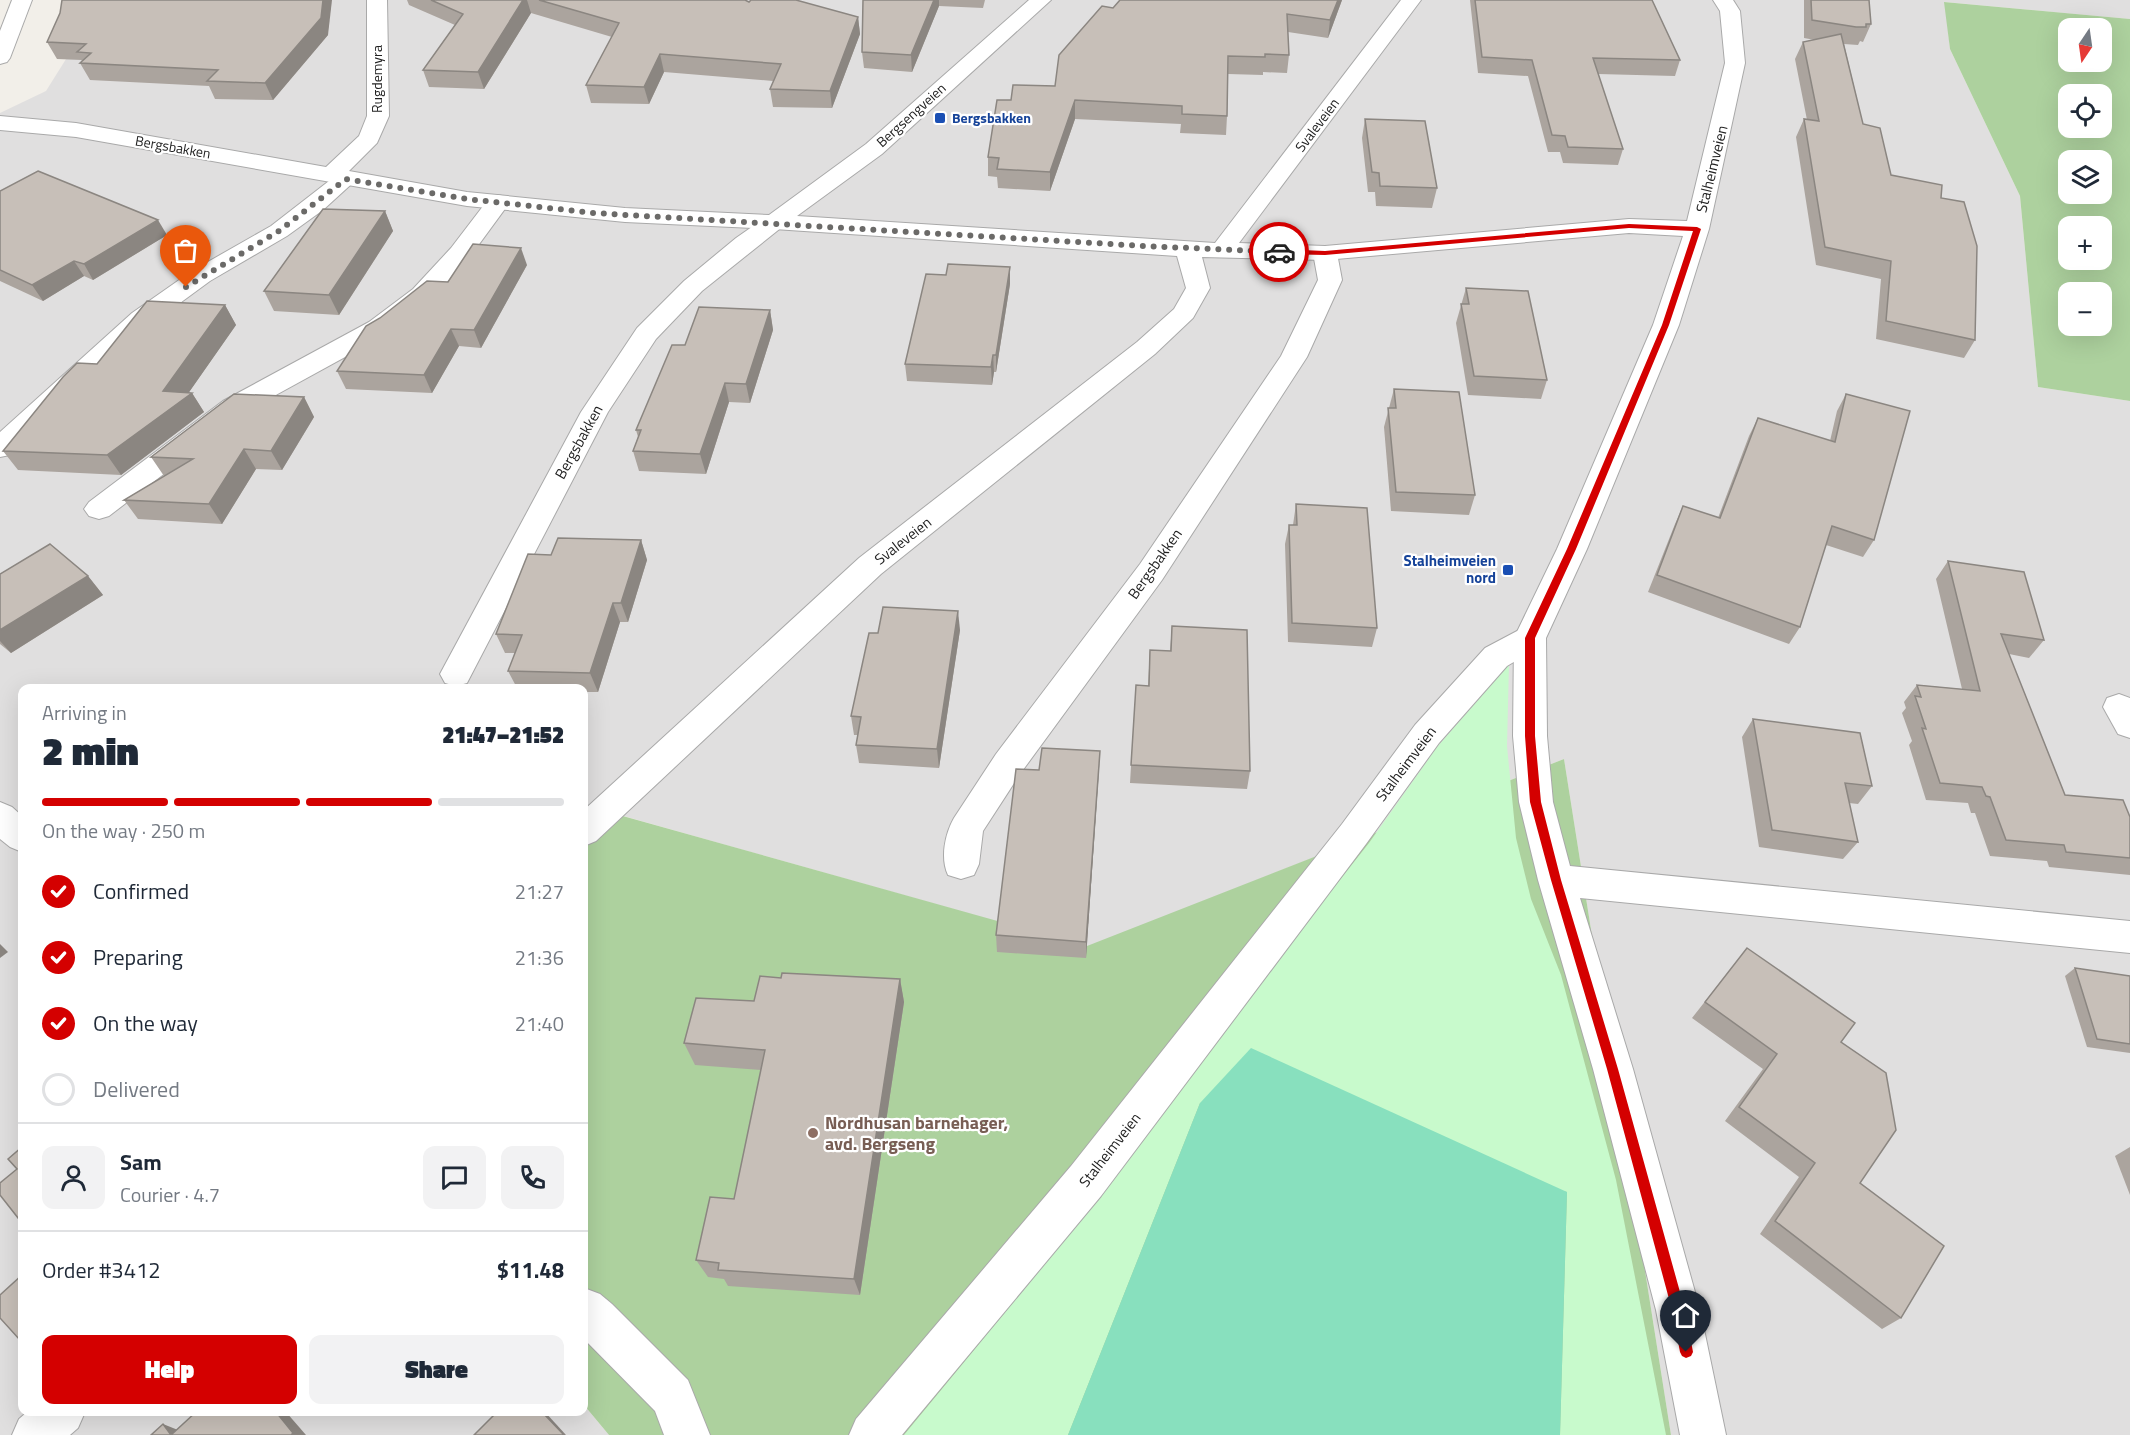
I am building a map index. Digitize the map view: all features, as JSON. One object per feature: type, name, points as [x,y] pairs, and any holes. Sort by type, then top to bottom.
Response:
[{"type":"street","points":[[0,58],[22,0]]},
{"type":"street","name":"Rugdemyra","points":[[338,177],[369,138],[378,116],[376,0]]},
{"type":"street","name":"Bergsengveien","points":[[774,222],[874,149],[1041,0]]},
{"type":"street","name":"Svaleveien","points":[[1222,249],[1411,0]]},
{"type":"street","name":"Stalheimveien","points":[[872,1435],[1086,1181],[1354,834],[1427,734],[1496,657],[1530,638],[1572,549],[1666,325],[1697,229],[1735,63],[1730,11],[1723,0]]},
{"type":"street","name":"Bergsbakken","points":[[0,123],[76,130],[338,177],[498,202],[625,215],[774,222],[1188,249],[1325,253],[1617,227],[1697,229]]},
{"type":"street","points":[[0,448],[141,319],[201,276],[279,231],[338,177]]},
{"type":"street","points":[[99,509],[233,407],[378,328],[422,294],[460,253],[498,202]]},
{"type":"street","name":"Bergsbakken","points":[[456,674],[595,412],[646,334],[693,286],[774,222]]},
{"type":"street","name":"Svaleveien","points":[[588,827],[870,567],[1146,348],[1184,314],[1198,288],[1188,249]]},
{"type":"street","name":"Bergsbakken","points":[[961,864],[966,828],[1008,764],[1151,572],[1294,357],[1330,280],[1325,253]]},
{"type":"street","points":[[1530,638],[1530,736],[1536,802],[1556,880],[1613,1069],[1678,1310],[1703,1435]]},
{"type":"street","points":[[0,817],[18,833]]},
{"type":"street","points":[[1556,880],[2130,937]]},
{"type":"street","points":[[588,1313],[672,1396],[687,1435]]},
{"type":"street","points":[[35,1435],[57,1416]]},
{"type":"shaded area","points":[[103,0],[2130,0],[2130,19],[1945,2],[1950,49],[2020,196],[2038,387],[2130,401],[2130,1435],[1671,1435],[1564,759],[1087,947],[613,813],[588,837],[588,684],[18,684],[18,1416],[588,1416],[588,1410],[609,1435],[0,1435],[0,113],[46,91]]},
{"type":"green space","points":[[1944,2],[2130,19],[2130,401],[2038,387],[2020,196],[1950,49]]},
{"type":"green space","points":[[1509,664],[1507,746],[1516,838],[1531,899],[1561,975],[1616,1180],[1666,1435],[1560,1435],[1567,1192],[1200,1103],[1068,1435],[904,1435],[1058,1248],[1223,1027],[1369,843],[1437,747]]},
{"type":"green space","points":[[1564,759],[1671,1435],[609,1435],[588,1410],[588,837],[612,813],[1087,946]]},
{"type":"green space","points":[[1251,1048],[1567,1192],[1560,1435],[1068,1435],[1200,1103]]},
{"type":"building","points":[[62,0],[323,0],[321,18],[265,83],[207,81],[218,70],[80,63],[91,53],[77,52],[86,44],[47,42],[60,13]]},
{"type":"building","points":[[431,0],[523,0],[478,72],[423,70],[463,14]]},
{"type":"building","points":[[539,0],[745,0],[749,2],[751,0],[796,0],[858,17],[830,91],[770,89],[781,64],[660,54],[644,87],[586,85],[619,23]]},
{"type":"building","points":[[863,0],[934,0],[911,55],[862,52]]},
{"type":"building","points":[[1120,0],[1338,0],[1330,20],[1287,14],[1289,55],[1228,56],[1227,116],[1182,114],[1182,106],[1075,100],[1050,172],[997,169],[999,158],[988,157],[997,100],[1011,100],[1013,85],[1055,86],[1059,55],[1102,6],[1113,8]]},
{"type":"building","points":[[1475,0],[1652,0],[1680,60],[1593,58],[1623,149],[1568,147],[1565,136],[1552,135],[1532,60],[1482,57]]},
{"type":"building","points":[[1811,0],[1869,0],[1871,24],[1866,24],[1866,27],[1856,27],[1812,20]]},
{"type":"building","points":[[1841,34],[1863,124],[1880,128],[1891,175],[1942,185],[1941,198],[1964,202],[1977,246],[1975,340],[1886,321],[1891,261],[1825,247],[1804,119],[1819,121],[1803,42]]},
{"type":"building","points":[[1365,119],[1425,121],[1437,188],[1380,186],[1379,173],[1372,172]]},
{"type":"building","points":[[38,171],[158,220],[84,264],[74,261],[32,285],[0,270],[0,191]]},
{"type":"building","points":[[323,209],[385,211],[329,295],[264,291]]},
{"type":"building","points":[[473,244],[521,248],[474,330],[451,329],[424,375],[337,371],[366,326],[380,318],[427,281],[448,282]]},
{"type":"building","points":[[948,264],[1010,267],[996,355],[993,355],[991,367],[905,364],[926,274],[946,275]]},
{"type":"building","points":[[1466,288],[1528,291],[1547,380],[1474,376],[1461,304],[1469,304]]},
{"type":"building","points":[[147,301],[225,305],[163,391],[192,393],[107,455],[3,451],[63,377],[77,363],[97,364]]},
{"type":"building","points":[[699,307],[770,310],[746,384],[725,383],[700,454],[633,451],[641,430],[636,430],[672,345],[685,345]]},
{"type":"building","points":[[1394,389],[1459,392],[1475,495],[1396,492],[1388,408],[1396,408]]},
{"type":"building","points":[[234,394],[304,397],[271,451],[244,449],[209,504],[124,500],[193,459],[151,457]]},
{"type":"building","points":[[1846,394],[1910,411],[1874,540],[1832,526],[1800,627],[1657,575],[1683,506],[1720,518],[1758,418],[1835,442]]},
{"type":"building","points":[[1296,504],[1367,508],[1377,628],[1292,623],[1289,525],[1297,525]]},
{"type":"building","points":[[558,538],[641,540],[621,603],[613,603],[590,673],[508,671],[522,635],[496,634],[528,554],[551,555]]},
{"type":"building","points":[[50,544],[88,576],[0,630],[0,574]]},
{"type":"building","points":[[1948,561],[2024,572],[2044,640],[2001,634],[2065,795],[2123,800],[2130,817],[2130,858],[2066,852],[2064,845],[2006,840],[1990,797],[1986,796],[1982,787],[1940,783],[1922,728],[1926,729],[1915,696],[1921,697],[1917,685],[1980,691]]},
{"type":"building","points":[[883,607],[958,611],[937,749],[856,745],[861,717],[851,716],[869,633],[878,633]]},
{"type":"building","points":[[1172,626],[1247,630],[1250,771],[1131,765],[1136,685],[1149,686],[1150,650],[1171,651]]},
{"type":"building","points":[[1753,719],[1860,733],[1872,786],[1845,783],[1858,842],[1772,830]]},
{"type":"building","points":[[1042,748],[1100,751],[1086,942],[996,935],[1016,769],[1039,770]]},
{"type":"building","points":[[1747,948],[1855,1023],[1841,1042],[1886,1073],[1896,1130],[1860,1183],[1944,1246],[1901,1318],[1775,1221],[1815,1163],[1739,1107],[1777,1054],[1705,1002]]},
{"type":"building","points":[[2075,968],[2130,976],[2130,1044],[2097,1039]]},
{"type":"building","points":[[782,973],[900,979],[854,1279],[718,1270],[719,1263],[696,1260],[710,1197],[734,1199],[765,1050],[684,1043],[696,998],[754,1001],[760,976],[781,978]]},
{"type":"building","points":[[18,1150],[18,1218],[0,1195],[0,1183],[17,1169],[8,1159]]},
{"type":"building","points":[[18,1279],[18,1338],[0,1318],[0,1295]]},
{"type":"building","points":[[192,1416],[279,1416],[293,1433],[291,1435],[171,1435]]},
{"type":"building","points":[[493,1416],[546,1416],[564,1435],[474,1435]]},
{"type":"building","points":[[163,1424],[171,1435],[151,1435]]},
{"type":"way so far","points":[[186,287],[279,231],[346,179],[467,199],[594,213],[774,222],[1188,249],[1279,252]]},
{"type":"place","name":"Bergsbakken","points":[[940,118]]},
{"type":"place","name":"Stalheimveien nord","points":[[1508,570]]},
{"type":"place","name":"Nordhusan barnehager, avd. Bergseng","points":[[813,1133]]},
{"type":"route","points":[[1279,252],[1325,253],[1629,226],[1697,229],[1666,325],[1572,549],[1530,638],[1530,736],[1536,802],[1556,880],[1613,1069],[1678,1310],[1686,1352]]}]
